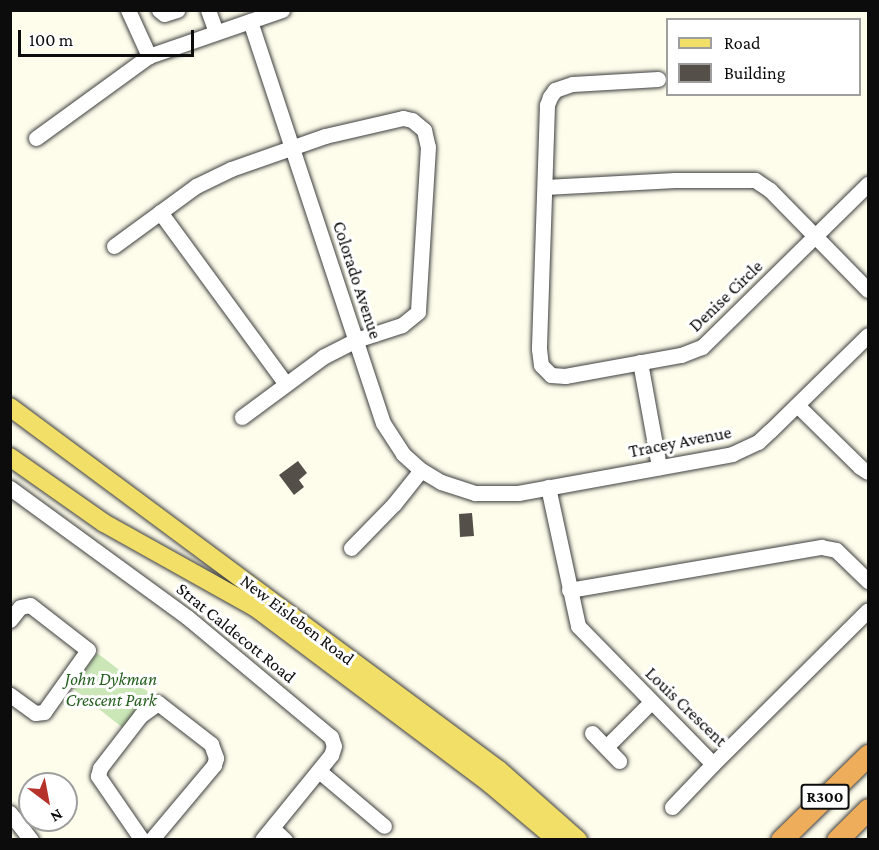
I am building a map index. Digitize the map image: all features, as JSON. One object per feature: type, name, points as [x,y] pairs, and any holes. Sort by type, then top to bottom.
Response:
[{"type":"highway","name":"R300","points":[[781,840],[868,754]]},
{"type":"highway","name":"R300","points":[[837,840],[868,809]]},
{"type":"main road","name":"New Eisleben Road","points":[[10,407],[499,770],[578,840]]},
{"type":"main road","name":"New Eisleben Road","points":[[10,457],[104,523],[256,608],[350,681],[481,777],[556,840]]},
{"type":"street","points":[[128,10],[149,56]]},
{"type":"street","points":[[159,10],[165,14],[177,10]]},
{"type":"street","points":[[208,10],[216,32]]},
{"type":"street","points":[[36,138],[149,56],[282,10]]},
{"type":"street","name":"Colorado Avenue","points":[[250,21],[387,431],[403,454],[421,470],[458,489],[491,495]]},
{"type":"street","points":[[658,79],[585,82],[563,86],[555,90],[547,105],[545,187],[744,178],[764,184],[868,290]]},
{"type":"street","points":[[114,246],[214,176],[326,136],[403,118],[418,123],[427,137],[418,312],[402,325],[356,340],[323,357],[242,417]]},
{"type":"street","name":"Denise Circle","points":[[545,187],[539,349],[541,365],[556,376],[681,355],[702,347],[868,184]]},
{"type":"street","points":[[160,212],[286,384]]},
{"type":"street","name":"Tracey Avenue","points":[[491,495],[732,454],[764,436],[868,334]]},
{"type":"street","points":[[640,362],[659,467]]},
{"type":"street","points":[[797,405],[860,467],[868,472]]},
{"type":"street","points":[[351,548],[394,504],[421,470]]},
{"type":"street","name":"Louis Crescent","points":[[548,487],[578,626],[714,764],[868,610]]},
{"type":"street","name":"Strat Caldecott Road","points":[[10,488],[188,617],[331,737],[334,751],[267,834]]},
{"type":"street","points":[[569,590],[821,547],[836,550],[868,581]]},
{"type":"street","points":[[10,620],[20,607],[30,605],[88,650],[44,712],[35,713],[10,695]]},
{"type":"street","points":[[606,747],[651,702]]},
{"type":"street","points":[[142,840],[98,776],[100,768],[141,716],[158,703],[211,744],[216,758],[214,765],[151,840]]},
{"type":"street","points":[[592,733],[619,761]]},
{"type":"street","points":[[672,807],[714,764]]},
{"type":"street","points":[[319,771],[384,826]]},
{"type":"street","points":[[10,813],[31,840]]},
{"type":"street","points":[[267,834],[285,840]]},
{"type":"green space","name":"John Dykman Crescent Park","points":[[97,653],[151,694],[123,728],[72,688]]},
{"type":"building","points":[[298,461],[307,473],[299,480],[304,487],[294,495],[279,475]]},
{"type":"building","points":[[472,513],[474,536],[460,537],[459,514]]}]
